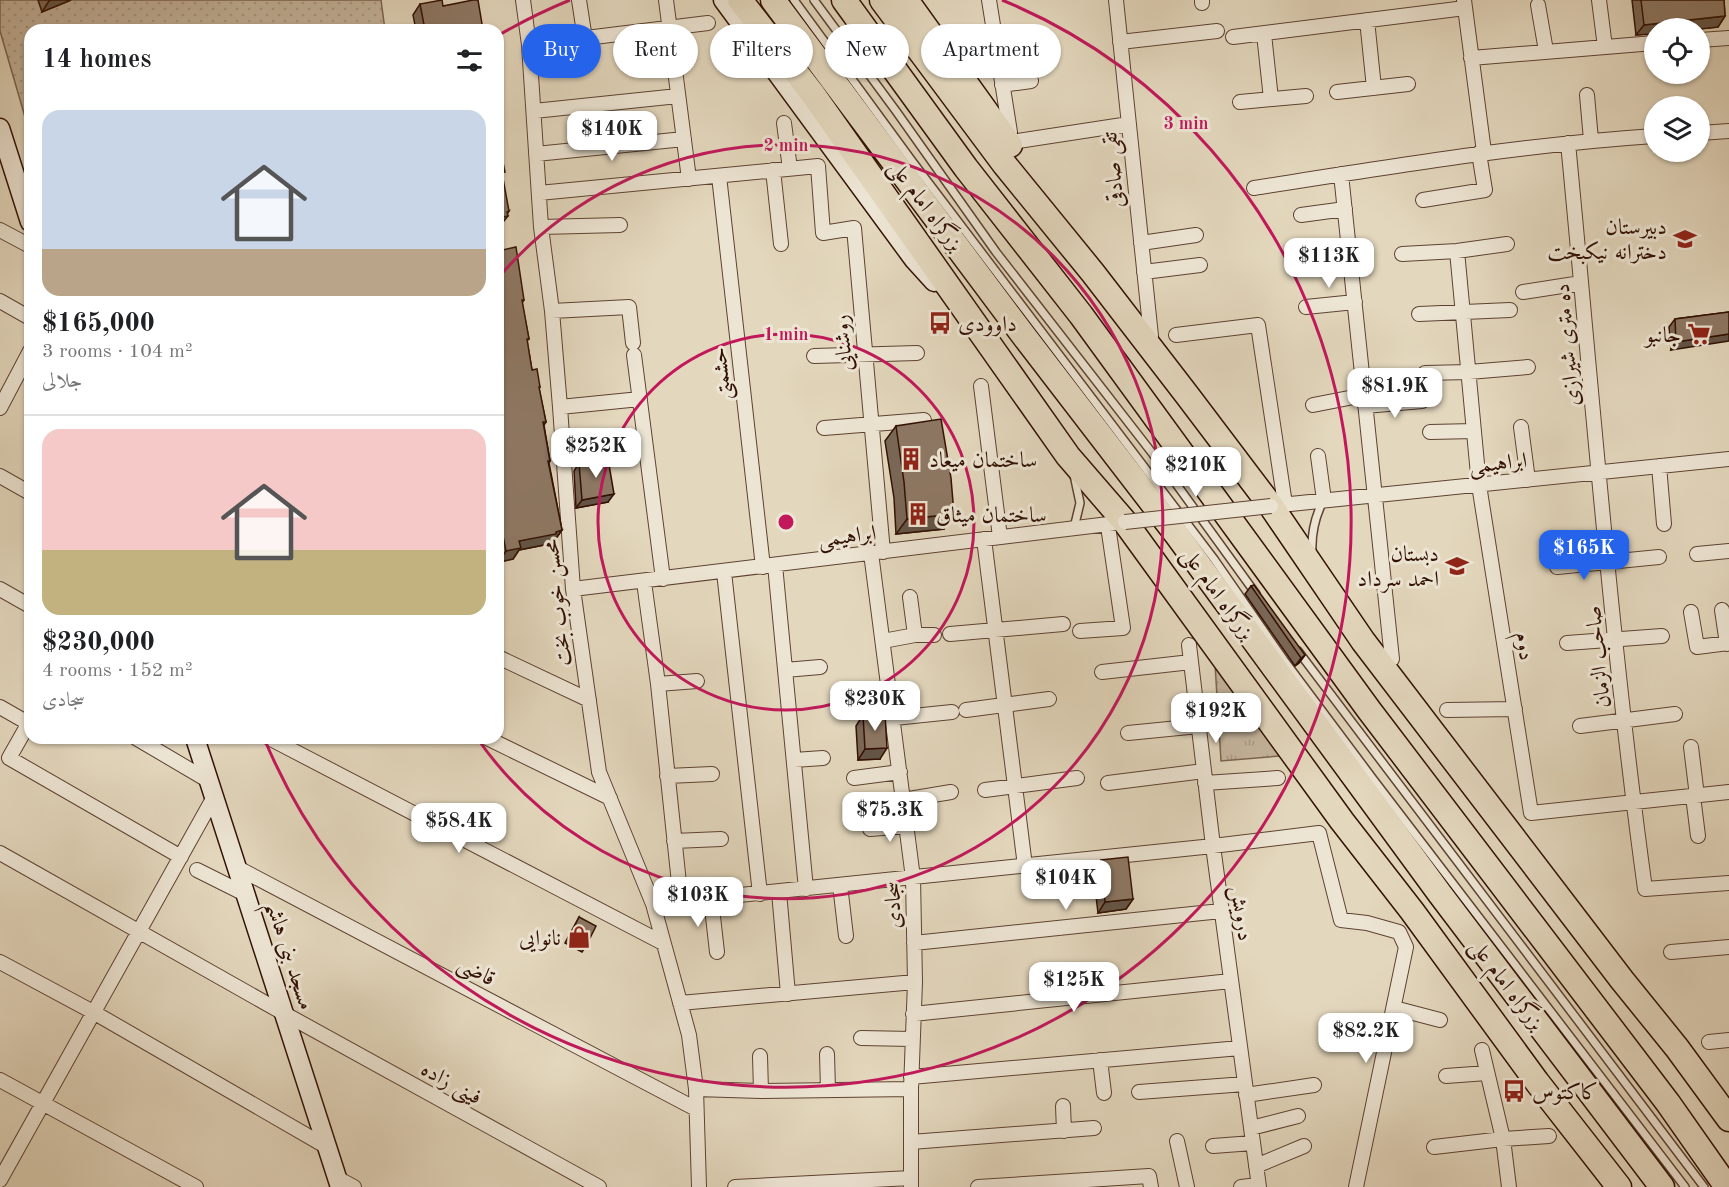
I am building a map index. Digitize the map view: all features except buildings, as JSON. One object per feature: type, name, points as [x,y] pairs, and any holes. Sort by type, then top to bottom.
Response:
[{"type":"highway","points":[[740,0],[812,93],[1117,524],[1412,911],[1537,1082],[1619,1187]]},
{"type":"highway","name":"بزرگراه امام علی","points":[[773,0],[1024,336],[1177,535],[1440,894],[1662,1187]]},
{"type":"highway","points":[[844,0],[966,168],[1081,315],[1376,719],[1668,1103],[1727,1187]]},
{"type":"highway","points":[[882,0],[1005,165],[1278,505],[1313,568],[1363,641],[1622,980],[1677,1048],[1729,1119]]},
{"type":"highway","points":[[906,0],[1050,200],[1094,273]]},
{"type":"main road","points":[[723,0],[914,261],[981,330]]},
{"type":"main road","points":[[0,128],[24,203]]},
{"type":"main road","name":"مسجد بنی هاشم","points":[[197,744],[339,1183]]},
{"type":"street","name":"محسن خوب بخت","points":[[523,0],[526,24]]},
{"type":"street","points":[[579,0],[583,24]]},
{"type":"street","points":[[666,0],[669,24]]},
{"type":"street","points":[[989,0],[993,24]]},
{"type":"street","name":"تقی صادقی","points":[[1116,0],[1150,336]]},
{"type":"street","points":[[1599,0],[1605,47]]},
{"type":"street","points":[[1233,37],[1367,20],[1464,4],[1472,58],[1485,190],[1423,200]]},
{"type":"street","points":[[1538,5],[1546,51]]},
{"type":"street","points":[[1367,20],[1374,88]]},
{"type":"street","points":[[698,24],[708,23]]},
{"type":"street","points":[[1120,42],[1218,31]]},
{"type":"street","points":[[1264,33],[1271,99]]},
{"type":"street","points":[[1710,39],[1729,38]]},
{"type":"street","points":[[1472,58],[1644,44]]},
{"type":"street","name":"محسن خوب بخت","points":[[532,78],[541,227],[552,312],[573,589],[599,772],[653,904],[689,1035],[696,1089],[699,1187]]},
{"type":"street","points":[[676,78],[689,179]]},
{"type":"street","points":[[1001,78],[1014,137],[1129,124]]},
{"type":"street","points":[[1002,85],[1032,81]]},
{"type":"street","points":[[1337,92],[1408,84]]},
{"type":"street","points":[[1587,95],[1591,140]]},
{"type":"street","points":[[534,111],[678,96]]},
{"type":"street","points":[[1240,102],[1306,96]]},
{"type":"street","points":[[539,193],[790,169],[784,123]]},
{"type":"street","points":[[1710,132],[1729,131]]},
{"type":"street","points":[[1254,188],[1482,152],[1644,137]]},
{"type":"street","points":[[537,154],[684,139]]},
{"type":"street","name":"ده متری شیرازی","points":[[1568,143],[1599,472]]},
{"type":"street","name":"روشنایی","points":[[790,169],[818,166],[823,233],[854,228],[871,424],[877,553]]},
{"type":"street","points":[[773,170],[782,244]]},
{"type":"street","points":[[1341,174],[1392,659]]},
{"type":"street","name":"حشمتی","points":[[719,176],[769,566],[785,670],[806,889]]},
{"type":"street","points":[[1301,215],[1345,209]]},
{"type":"street","points":[[541,227],[620,225]]},
{"type":"street","points":[[0,230],[24,243]]},
{"type":"street","points":[[1141,243],[1196,235]]},
{"type":"street","points":[[1402,254],[1457,251],[1507,244]]},
{"type":"street","name":"دوم","points":[[1457,251],[1479,485],[1531,813],[1634,802]]},
{"type":"street","points":[[1144,272],[1200,266]]},
{"type":"street","points":[[1523,292],[1581,283]]},
{"type":"street","points":[[0,301],[24,315]]},
{"type":"street","points":[[1306,308],[1354,302]]},
{"type":"street","points":[[552,312],[629,307],[663,579]]},
{"type":"street","points":[[1419,314],[1510,310]]},
{"type":"street","points":[[1176,335],[1258,325],[1278,505]]},
{"type":"street","points":[[814,356],[917,353]]},
{"type":"street","points":[[0,408],[5,388],[24,360]]},
{"type":"street","points":[[1425,373],[1528,367]]},
{"type":"street","points":[[981,386],[1000,537]]},
{"type":"street","points":[[560,407],[640,399]]},
{"type":"street","points":[[1313,405],[1365,400],[1422,401]]},
{"type":"street","points":[[824,428],[924,420]]},
{"type":"street","points":[[1521,427],[1528,480]]},
{"type":"street","points":[[1430,432],[1474,430]]},
{"type":"street","points":[[1318,456],[1324,500]]},
{"type":"street","name":"ابراهیمی","points":[[573,589],[1278,505],[1729,459]]},
{"type":"street","points":[[1659,466],[1664,524]]},
{"type":"street","name":"صاحب الزمان","points":[[1599,472],[1645,889],[1729,883]]},
{"type":"street","points":[[0,476],[24,490]]},
{"type":"street","points":[[1080,631],[1123,628],[1117,524]]},
{"type":"street","points":[[984,539],[1025,866]]},
{"type":"street","points":[[1697,554],[1729,551]]},
{"type":"street","name":"سجادی","points":[[877,553],[883,641],[913,878],[915,982],[911,1083],[911,1182]]},
{"type":"street","points":[[1557,567],[1659,557]]},
{"type":"street","points":[[724,572],[760,894]]},
{"type":"street","points":[[644,582],[658,684],[681,902]]},
{"type":"street","points":[[0,589],[24,603]]},
{"type":"street","points":[[910,597],[915,635]]},
{"type":"street","points":[[1691,612],[1697,646],[1728,644],[1722,610]]},
{"type":"street","points":[[950,634],[1064,624]]},
{"type":"street","points":[[883,641],[934,634]]},
{"type":"street","points":[[1567,643],[1662,636]]},
{"type":"street","name":"درویش","points":[[1189,645],[1221,911],[1259,1186]]},
{"type":"street","points":[[504,660],[589,700]]},
{"type":"street","points":[[1102,672],[1191,662]]},
{"type":"street","points":[[785,670],[820,667]]},
{"type":"street","points":[[658,684],[697,681]]},
{"type":"street","points":[[894,718],[1049,699]]},
{"type":"street","points":[[0,707],[24,719]]},
{"type":"street","points":[[1447,710],[1515,709]]},
{"type":"street","points":[[1580,726],[1675,714]]},
{"type":"street","points":[[1128,733],[1198,726]]},
{"type":"street","points":[[24,731],[9,758],[181,857]]},
{"type":"street","points":[[0,1180],[181,857],[212,789],[145,744]]},
{"type":"street","points":[[281,744],[663,942]]},
{"type":"street","points":[[499,744],[610,798]]},
{"type":"street","points":[[1691,747],[1698,836]]},
{"type":"street","points":[[794,760],[823,758]]},
{"type":"street","points":[[854,778],[900,772]]},
{"type":"street","points":[[667,776],[712,774]]},
{"type":"street","points":[[1108,783],[1204,777],[1278,778]]},
{"type":"street","points":[[985,790],[1077,778]]},
{"type":"street","points":[[903,800],[951,792]]},
{"type":"street","points":[[1634,802],[1729,792]]},
{"type":"street","points":[[870,829],[907,826]]},
{"type":"street","points":[[653,904],[1319,833],[1341,920],[1367,923],[1399,932],[1406,947],[1356,1187]]},
{"type":"street","points":[[674,841],[721,839]]},
{"type":"street","name":"فینی زاده","points":[[0,853],[285,1014],[599,1187]]},
{"type":"street","name":"قاضی","points":[[238,868],[696,1108]]},
{"type":"street","points":[[197,870],[247,895]]},
{"type":"street","points":[[840,885],[846,936]]},
{"type":"street","points":[[779,892],[788,994]]},
{"type":"street","points":[[711,899],[717,952]]},
{"type":"street","points":[[914,942],[1221,911]]},
{"type":"street","points":[[1671,952],[1729,947]]},
{"type":"street","points":[[0,962],[93,1012],[327,1147]]},
{"type":"street","points":[[913,1014],[1231,981]]},
{"type":"street","points":[[680,1003],[915,982]]},
{"type":"street","points":[[1394,1008],[1440,1020]]},
{"type":"street","points":[[861,1038],[912,1039]]},
{"type":"street","points":[[1709,1042],[1729,1040]]},
{"type":"street","points":[[696,1089],[828,1090],[911,1083],[1101,1060],[1240,1048]]},
{"type":"street","points":[[1482,1050],[1503,1139],[1509,1187]]},
{"type":"street","points":[[827,1054],[828,1090]]},
{"type":"street","points":[[760,1056],[761,1091]]},
{"type":"street","points":[[1101,1060],[1104,1093]]},
{"type":"street","points":[[1446,1076],[1487,1073]]},
{"type":"street","points":[[0,1080],[196,1187]]},
{"type":"street","points":[[1139,1092],[1314,1085]]},
{"type":"street","points":[[1063,1106],[1064,1131]]},
{"type":"street","points":[[1251,1128],[1299,1116]]},
{"type":"street","points":[[910,1142],[1094,1128]]},
{"type":"street","points":[[1434,1148],[1548,1136]]},
{"type":"street","points":[[1177,1141],[1186,1187]]},
{"type":"street","points":[[1213,1146],[1253,1143]]},
{"type":"street","points":[[1256,1166],[1304,1146]]},
{"type":"street","points":[[978,1187],[1149,1176],[1151,1187]]},
{"type":"street","points":[[735,1187],[911,1182]]},
{"type":"street","points":[[339,1183],[354,1187]]},
{"type":"street","points":[[1241,1187],[1259,1186]]},
{"type":"lane","points":[[794,0],[912,161],[1214,559],[1284,660],[1359,761],[1685,1187]]},
{"type":"lane","points":[[814,0],[996,252],[1177,485],[1261,600]]},
{"type":"lane","points":[[1068,456],[1080,503],[1074,528]]},
{"type":"lane","points":[[1313,568],[1314,528],[1317,514],[1324,500]]},
{"type":"lane","points":[[1295,648],[1704,1187]]},
{"type":"green space","points":[[0,0],[381,0],[384,24],[24,24],[24,113],[0,31]]},
{"type":"green space","points":[[1214,648],[1292,755],[1221,761]]},
{"type":"place","name":"دبیرستان دخترانه نیکبخت","points":[[1685,239]]},
{"type":"place","name":"داوودی","points":[[940,323]]},
{"type":"place","name":"جانبو","points":[[1699,334]]},
{"type":"place","name":"ساختمان میعاد","points":[[911,459]]},
{"type":"place","name":"ساختمان میثاق","points":[[918,514]]},
{"type":"place","name":"دبستان احمد سرداد","points":[[1457,566]]},
{"type":"place","name":"نانوایی","points":[[579,937]]},
{"type":"place","name":"کاکتوس","points":[[1514,1091]]}]
